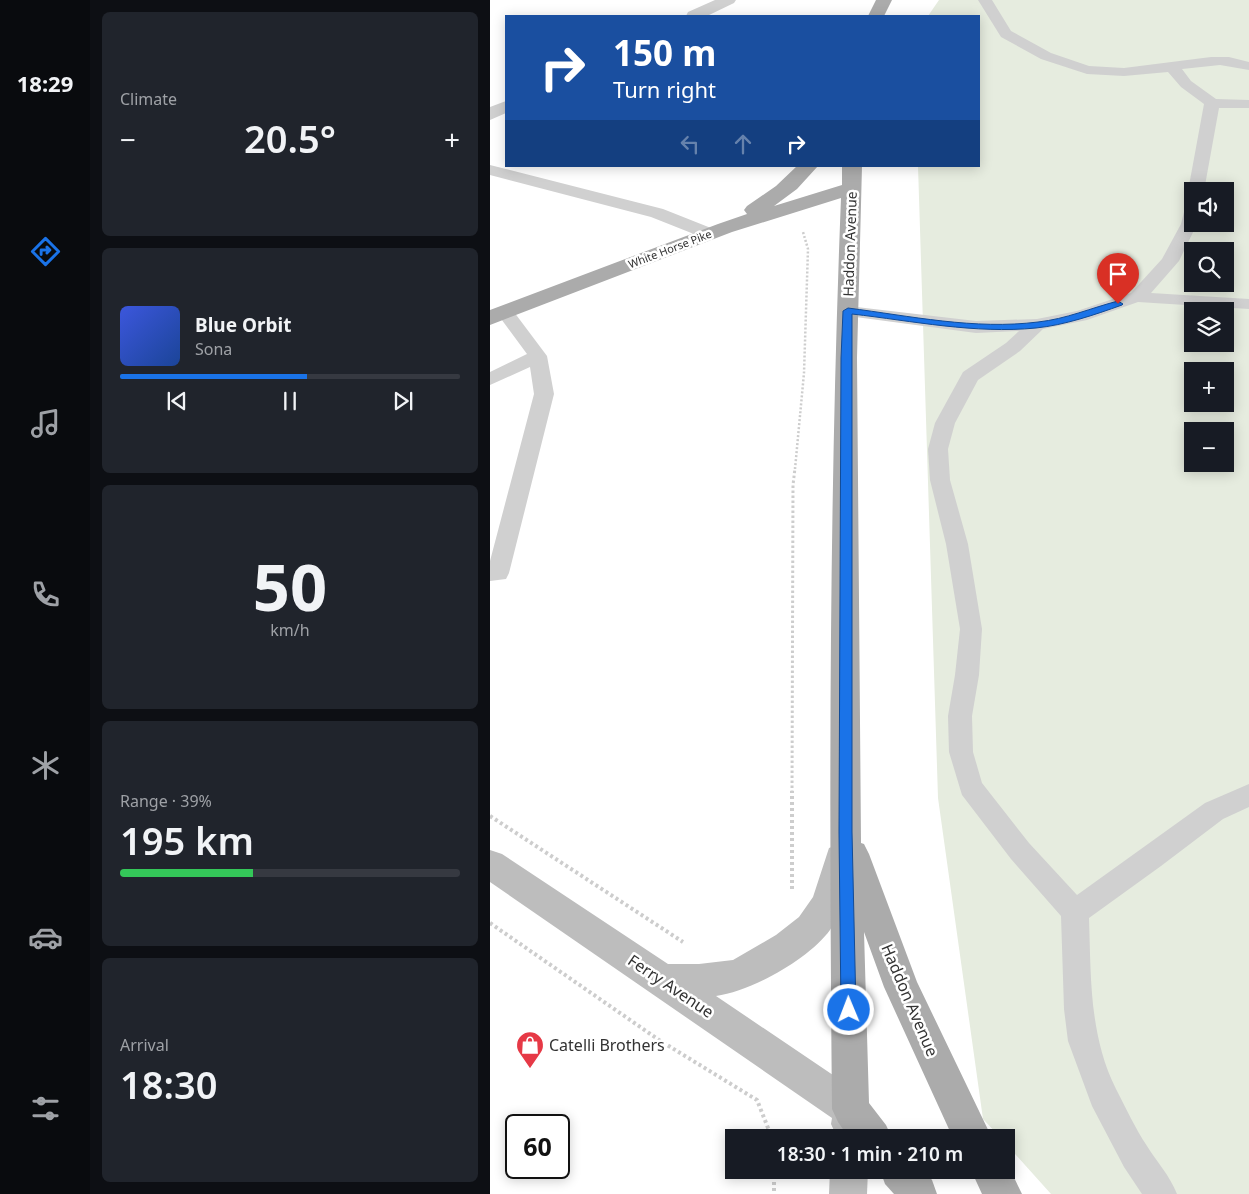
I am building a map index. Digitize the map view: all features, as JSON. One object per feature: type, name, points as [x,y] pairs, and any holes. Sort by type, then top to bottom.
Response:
[{"type":"main road","points":[[876,15],[884,0]]},
{"type":"main road","points":[[718,231],[774,199],[799,178],[807,167]]},
{"type":"main road","name":"White Horse Pike","points":[[497,315],[718,231],[852,177]]},
{"type":"main road","name":"Haddon Avenue","points":[[850,1123],[845,832],[846,358],[852,177]]},
{"type":"main road","points":[[663,980],[723,979],[756,966],[791,945],[817,919],[836,883],[845,832]]},
{"type":"main road","name":"Haddon Avenue","points":[[845,832],[900,987],[969,1129]]},
{"type":"main road","name":"Ferry Avenue","points":[[490,864],[663,980],[850,1123]]},
{"type":"main road","points":[[848,1194],[849,1179]]},
{"type":"main road","points":[[906,1179],[918,1194]]},
{"type":"main road","points":[[995,1179],[1003,1194]]},
{"type":"street","points":[[696,15],[728,0]]},
{"type":"street","points":[[490,114],[505,106]]},
{"type":"lane","points":[[986,0],[1006,34],[1046,56],[1087,70],[1124,72],[1172,67],[1205,60],[1230,61],[1249,66]]},
{"type":"lane","points":[[1172,67],[1186,84],[1212,103],[1249,104]]},
{"type":"lane","points":[[1198,182],[1212,103]]},
{"type":"lane","points":[[490,170],[657,213],[718,231]]},
{"type":"lane","points":[[1137,297],[1170,262],[1185,232]]},
{"type":"lane","points":[[848,311],[976,326],[1037,325],[1082,316],[1137,297],[1249,304]]},
{"type":"lane","points":[[490,573],[498,573],[544,394],[538,356],[497,315]]},
{"type":"lane","points":[[1037,325],[1012,347],[970,376],[945,423],[938,449],[940,480],[959,554],[971,629],[967,675],[960,716],[961,752],[971,787],[1020,851],[1075,912],[1078,1009],[1083,1041],[1103,1095],[1135,1156],[1161,1194]]},
{"type":"lane","points":[[490,379],[538,356]]},
{"type":"lane","points":[[1075,912],[1152,858],[1214,811],[1249,795]]},
{"type":"path","points":[[792,893],[793,485],[804,373],[808,249]]},
{"type":"path","points":[[490,816],[686,944]]},
{"type":"path","points":[[490,923],[658,1040],[757,1100],[768,1129]]},
{"type":"path","points":[[774,1179],[774,1194]]},
{"type":"shaded area","points":[[939,0],[1249,0],[1249,1194],[1051,1194],[1015,1154],[1015,1129],[992,1129],[983,1119],[938,798],[918,167],[980,167],[980,15],[929,15]]},
{"type":"place","name":"Catelli Brothers","points":[[530,1069]]},
{"type":"route","points":[[849,1010],[845,832],[846,358],[848,311],[976,326],[1037,325],[1082,316],[1118,304]]}]
